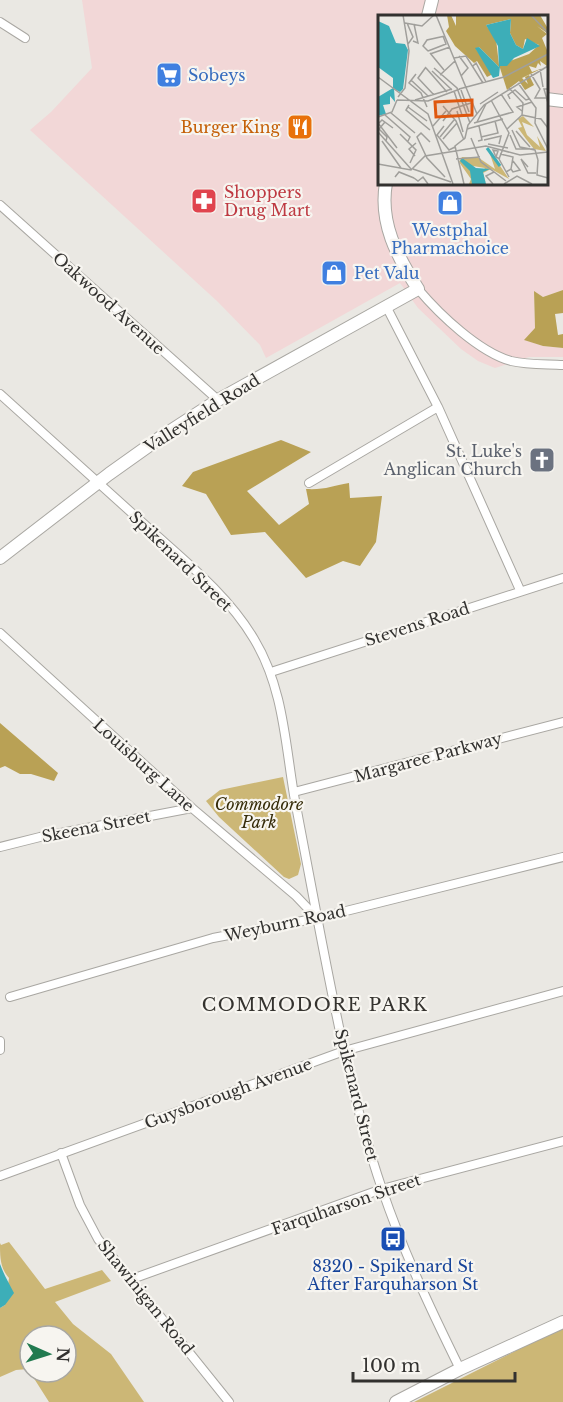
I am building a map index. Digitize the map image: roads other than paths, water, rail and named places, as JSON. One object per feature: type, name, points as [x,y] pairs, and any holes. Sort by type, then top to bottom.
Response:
[{"type":"street","points":[[428,15],[432,0]]},
{"type":"street","points":[[0,22],[25,38]]},
{"type":"street","points":[[548,99],[563,101]]},
{"type":"street","points":[[386,184],[384,201],[388,230],[396,252],[427,300],[465,334],[495,356],[529,364],[563,365]]},
{"type":"street","name":"Oakwood Avenue","points":[[0,206],[218,400]]},
{"type":"street","name":"Valleyfield Road","points":[[0,558],[161,437],[218,400],[418,289]]},
{"type":"street","points":[[386,306],[438,407],[520,590]]},
{"type":"street","name":"Spikenard Street","points":[[0,394],[227,602],[255,639],[271,672],[287,739],[294,792],[344,1051],[363,1130],[405,1251],[460,1369]]},
{"type":"street","points":[[309,483],[438,407]]},
{"type":"street","name":"Stevens Road","points":[[271,672],[563,578]]},
{"type":"street","name":"Louisburg Lane","points":[[0,633],[192,808],[296,896],[318,918]]},
{"type":"street","name":"Margaree Parkway","points":[[294,792],[563,722]]},
{"type":"street","name":"Skeena Street","points":[[0,847],[40,837],[192,808]]},
{"type":"street","name":"Weyburn Road","points":[[10,997],[213,938],[318,918],[563,856]]},
{"type":"street","name":"Guysborough Avenue","points":[[0,1176],[344,1051],[563,991]]},
{"type":"street","points":[[0,1041],[0,1050]]},
{"type":"street","name":"Farquharson Street","points":[[132,1279],[382,1189],[563,1141]]},
{"type":"street","name":"Shawinigan Road","points":[[61,1153],[80,1205],[111,1257],[132,1279],[229,1402]]},
{"type":"street","points":[[396,1402],[460,1369],[563,1322]]},
{"type":"water","points":[[0,1264],[14,1293],[0,1308]]},
{"type":"place","name":"Sobeys","points":[[169,75]]},
{"type":"place","name":"Burger King","points":[[300,127]]},
{"type":"place","name":"Shoppers Drug Mart","points":[[204,201]]},
{"type":"place","name":"Westphal Pharmachoice","points":[[450,203]]},
{"type":"place","name":"Pet Valu","points":[[334,273]]},
{"type":"place","name":"St. Luke's Anglican Church","points":[[542,460]]},
{"type":"place","name":"8320 - Spikenard St After Farquharson St","points":[[393,1239]]},
{"type":"district","name":"COMMODORE PARK","points":[[315,1005]]},
{"type":"park label","name":"Commodore Park","points":[[259,813]]}]
